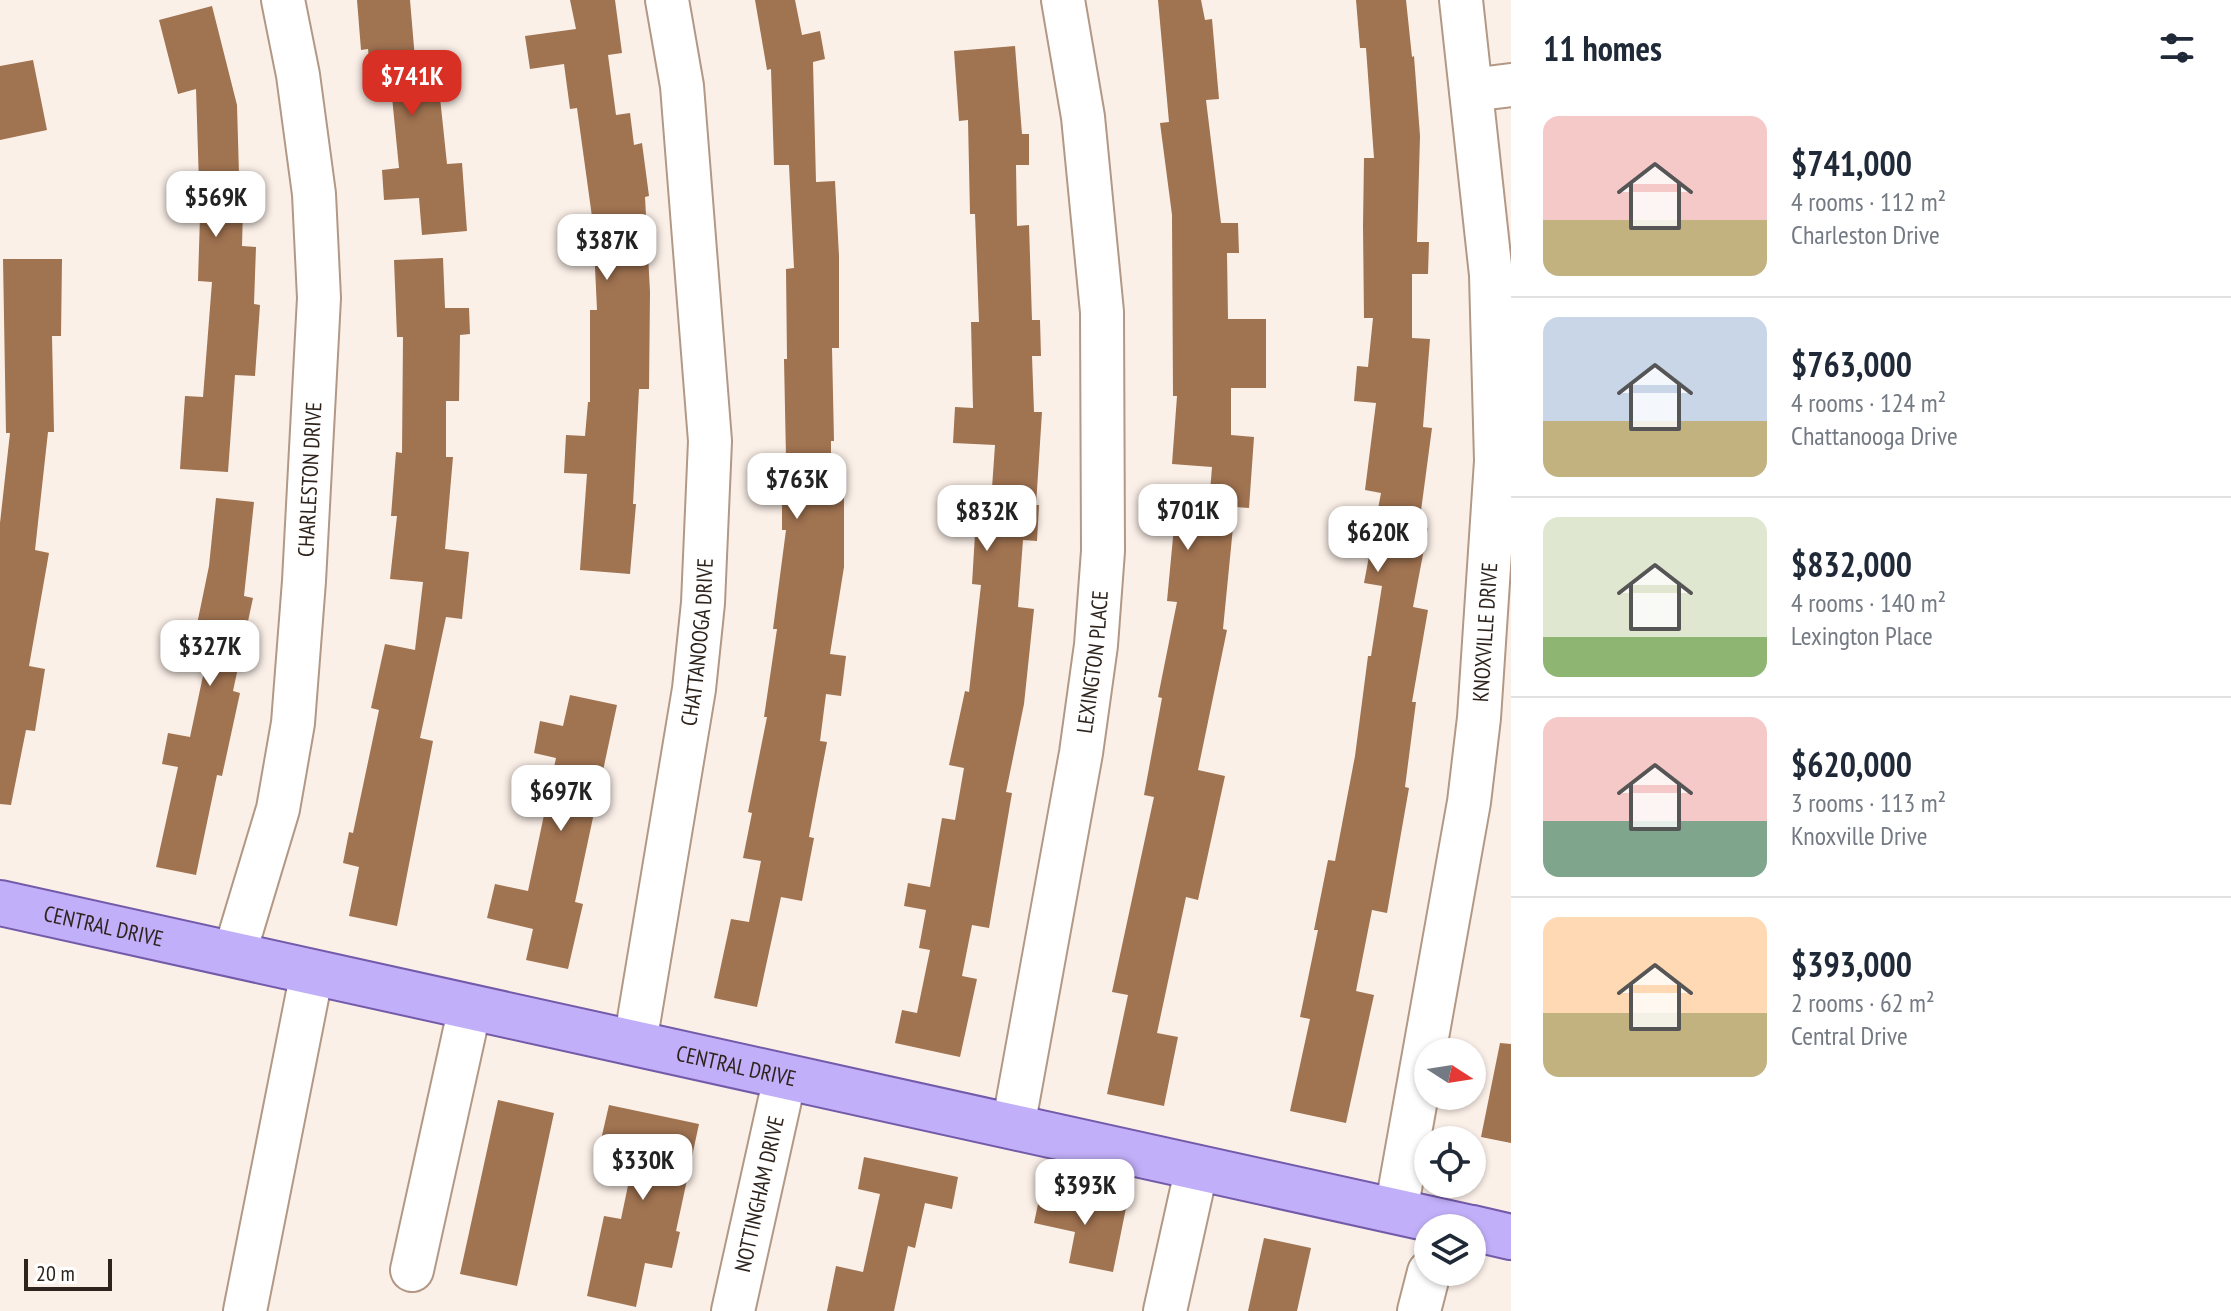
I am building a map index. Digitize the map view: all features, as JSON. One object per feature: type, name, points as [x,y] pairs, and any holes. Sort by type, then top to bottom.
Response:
[{"type":"main road","name":"CENTRAL DRIVE","points":[[0,903],[1414,1216]]},
{"type":"main road","name":"CENTRAL DRIVE","points":[[1486,1232],[1511,1237]]},
{"type":"street","name":"CHARLESTON DRIVE","points":[[234,955],[278,809],[293,723],[319,298],[314,194],[298,75],[283,0]]},
{"type":"street","name":"CHATTANOOGA DRIVE","points":[[635,1043],[694,689],[703,603],[710,441],[682,86],[667,0]]},
{"type":"street","name":"LEXINGTON PLACE","points":[[1013,1127],[1081,753],[1096,645],[1103,551],[1102,312],[1083,117],[1063,0]]},
{"type":"street","name":"KNOXVILLE DRIVE","points":[[1396,1211],[1469,802],[1479,718],[1496,461],[1491,275],[1491,87],[1461,0]]},
{"type":"street","points":[[245,1311],[312,972]]},
{"type":"street","points":[[412,1270],[470,1007]]},
{"type":"street","name":"NOTTINGHAM DRIVE","points":[[733,1311],[785,1077]]},
{"type":"street","points":[[1165,1311],[1197,1167]]},
{"type":"street","points":[[1419,1311],[1425,1286]]},
{"type":"building","points":[[357,0],[410,0],[416,71],[437,69],[447,164],[462,163],[467,231],[422,235],[419,198],[384,200],[382,170],[399,168],[392,97],[373,99],[368,49],[361,50]]},
{"type":"building","points":[[570,0],[615,0],[622,53],[608,55],[616,115],[630,113],[634,145],[642,143],[649,196],[645,197],[650,292],[649,389],[639,389],[633,504],[636,504],[630,574],[580,570],[587,474],[564,473],[566,435],[585,436],[590,402],[590,310],[597,310],[593,224],[577,108],[570,109],[564,64],[530,69],[525,36],[576,29]]},
{"type":"building","points":[[755,0],[795,0],[802,35],[820,31],[825,59],[813,62],[816,182],[835,181],[839,348],[832,348],[834,441],[831,441],[831,493],[844,492],[844,567],[830,654],[846,656],[841,696],[826,694],[820,741],[827,742],[809,837],[814,838],[802,901],[781,897],[757,1007],[714,998],[731,919],[749,922],[761,861],[743,858],[752,813],[748,812],[767,717],[764,717],[777,629],[773,629],[786,530],[782,530],[782,458],[786,458],[786,269],[794,268],[789,165],[774,165],[771,69],[767,70]]},
{"type":"building","points":[[1158,0],[1201,0],[1205,20],[1212,19],[1219,99],[1206,100],[1221,223],[1238,223],[1239,253],[1227,253],[1228,319],[1266,319],[1266,388],[1231,388],[1231,435],[1254,437],[1249,508],[1235,507],[1223,629],[1227,630],[1198,770],[1225,776],[1198,900],[1186,897],[1157,1033],[1178,1037],[1164,1106],[1107,1094],[1128,995],[1112,992],[1154,797],[1144,795],[1162,698],[1158,697],[1177,602],[1167,601],[1174,527],[1207,530],[1212,467],[1172,464],[1177,396],[1173,396],[1172,215],[1160,123],[1169,122]]},
{"type":"building","points":[[1356,0],[1406,0],[1420,136],[1417,242],[1429,242],[1428,274],[1412,274],[1412,338],[1430,339],[1423,427],[1432,428],[1419,526],[1428,528],[1413,607],[1428,610],[1412,702],[1416,702],[1405,787],[1409,788],[1387,913],[1372,910],[1356,991],[1374,995],[1346,1123],[1290,1111],[1310,1019],[1300,1017],[1318,930],[1314,930],[1328,860],[1335,861],[1382,586],[1364,583],[1381,493],[1365,490],[1376,403],[1354,401],[1357,366],[1368,367],[1373,318],[1364,318],[1363,226],[1364,158],[1374,158],[1366,48],[1360,48]]},
{"type":"building","points":[[212,6],[237,105],[242,246],[256,247],[254,304],[260,305],[255,376],[235,375],[228,472],[180,469],[185,396],[203,397],[212,282],[198,281],[201,184],[196,89],[178,94],[159,20]]},
{"type":"building","points":[[1015,46],[1022,134],[1029,134],[1029,165],[1016,165],[1017,226],[1029,225],[1032,320],[1040,320],[1041,356],[1032,356],[1034,412],[1042,412],[1037,541],[1023,540],[1018,607],[1034,609],[1024,704],[1006,792],[1012,793],[989,928],[972,925],[962,976],[977,979],[960,1057],[895,1043],[902,1010],[917,1013],[930,950],[919,948],[926,910],[904,906],[908,883],[930,887],[942,818],[955,820],[964,768],[949,765],[965,691],[969,692],[981,585],[972,584],[977,501],[991,502],[995,445],[953,443],[955,407],[973,408],[971,322],[979,322],[975,214],[970,214],[968,120],[959,121],[954,51]]},
{"type":"building","points":[[33,60],[47,130],[0,140],[0,66]]},
{"type":"building","points":[[443,258],[445,308],[469,308],[470,334],[460,335],[459,401],[446,401],[446,457],[453,457],[445,549],[469,552],[462,619],[446,617],[420,738],[433,741],[397,926],[349,916],[359,867],[343,863],[349,832],[353,833],[379,710],[371,708],[385,644],[415,650],[423,582],[390,579],[397,516],[391,516],[396,452],[402,453],[403,337],[397,337],[394,260]]},
{"type":"building","points":[[3,259],[62,259],[61,336],[52,336],[54,432],[48,432],[35,550],[49,553],[29,666],[45,669],[35,731],[26,730],[11,805],[0,804],[0,523],[10,433],[6,433]]},
{"type":"building","points":[[216,498],[254,502],[244,596],[253,598],[233,691],[240,693],[222,776],[217,775],[196,875],[156,867],[178,767],[162,764],[168,733],[190,737],[204,671],[188,668],[209,566]]},
{"type":"building","points":[[570,695],[617,705],[575,902],[583,904],[568,969],[526,960],[533,929],[487,918],[495,884],[528,891],[556,758],[534,753],[540,721],[563,726]]},
{"type":"building","points":[[1500,1043],[1511,1044],[1511,1143],[1486,1138],[1486,1126],[1483,1126]]},
{"type":"building","points":[[498,1100],[554,1113],[517,1286],[460,1274]]},
{"type":"building","points":[[609,1105],[699,1124],[676,1231],[680,1232],[672,1268],[645,1263],[636,1307],[587,1296],[604,1216],[621,1219],[635,1152],[600,1144]]},
{"type":"building","points":[[864,1157],[958,1177],[952,1209],[925,1203],[915,1248],[908,1246],[894,1311],[827,1311],[836,1266],[863,1272],[880,1194],[858,1189]]},
{"type":"building","points":[[1041,1190],[1126,1208],[1113,1272],[1069,1263],[1075,1232],[1034,1223]]},
{"type":"building","points":[[1264,1238],[1311,1248],[1297,1311],[1248,1311]]}]
